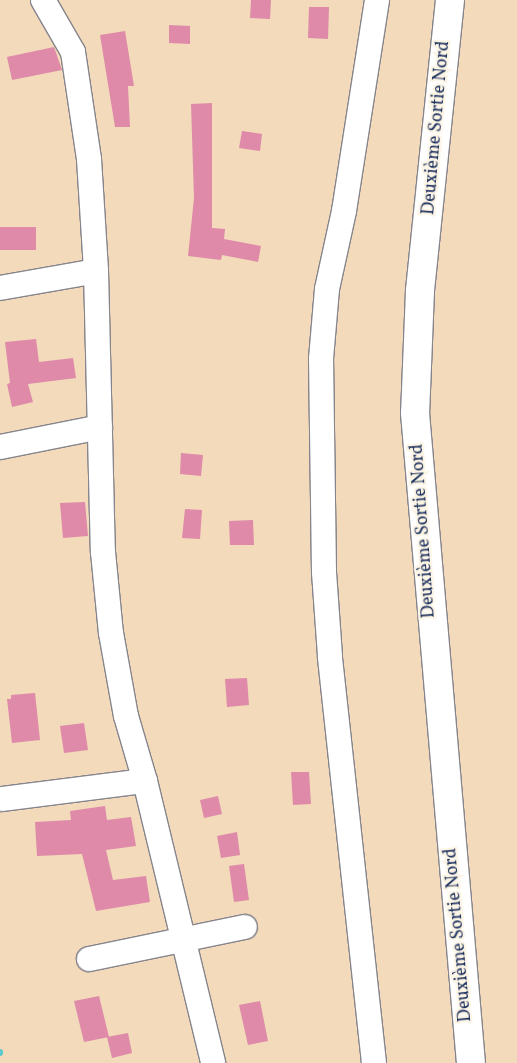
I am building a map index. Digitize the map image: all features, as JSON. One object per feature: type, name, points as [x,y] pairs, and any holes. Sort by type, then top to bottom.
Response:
[{"type":"main road","name":"Deuxième Sortie Nord","points":[[450,0],[420,291],[415,413],[471,1063]]},
{"type":"street","points":[[43,0],[73,52],[89,159],[96,271],[102,552],[111,633],[126,716],[145,780],[181,940],[213,1063]]},
{"type":"street","points":[[374,1063],[330,656],[324,572],[321,359],[327,289],[344,210],[378,0]]},
{"type":"street","points":[[0,288],[96,271]]},
{"type":"street","points":[[0,447],[100,426]]},
{"type":"street","points":[[2,799],[145,780]]},
{"type":"street","points":[[89,959],[245,927]]},
{"type":"building","points":[[251,0],[271,0],[270,19],[250,18]]},
{"type":"building","points":[[309,7],[329,7],[328,39],[308,38]]},
{"type":"building","points":[[169,25],[190,26],[190,44],[169,43]]},
{"type":"building","points":[[125,31],[134,86],[128,86],[130,127],[115,127],[100,35]]},
{"type":"building","points":[[54,47],[62,70],[12,80],[7,57]]},
{"type":"building","points":[[212,103],[212,228],[225,229],[224,239],[261,246],[258,262],[222,255],[221,260],[188,256],[194,198],[191,104]]},
{"type":"building","points":[[242,131],[262,134],[260,151],[239,148]]},
{"type":"building","points":[[0,227],[36,227],[36,250],[0,250]]},
{"type":"building","points":[[36,339],[39,362],[73,358],[76,378],[28,384],[33,402],[12,407],[7,384],[10,383],[5,342]]},
{"type":"building","points":[[181,453],[203,455],[201,476],[180,474]]},
{"type":"building","points":[[85,502],[88,536],[63,538],[60,503]]},
{"type":"building","points":[[185,509],[202,510],[200,539],[182,538]]},
{"type":"building","points":[[253,520],[254,545],[230,545],[229,521]]},
{"type":"building","points":[[247,678],[249,705],[227,707],[225,679]]},
{"type":"building","points":[[35,693],[40,740],[12,743],[7,699],[11,699],[11,695]]},
{"type":"building","points":[[84,723],[88,750],[64,753],[60,726]]},
{"type":"building","points":[[291,772],[309,772],[311,804],[293,805]]},
{"type":"building","points":[[218,796],[222,814],[204,818],[200,800]]},
{"type":"building","points":[[105,806],[107,820],[131,817],[136,846],[106,850],[113,880],[146,876],[150,902],[96,911],[82,854],[37,856],[35,822],[71,820],[70,811]]},
{"type":"building","points":[[237,832],[240,855],[221,858],[217,836]]},
{"type":"building","points":[[244,864],[249,900],[234,902],[229,866]]},
{"type":"building","points":[[99,996],[109,1037],[84,1042],[74,1001]]},
{"type":"building","points":[[260,1001],[268,1041],[248,1045],[239,1005]]},
{"type":"building","points":[[128,1033],[132,1053],[112,1058],[107,1037]]}]
